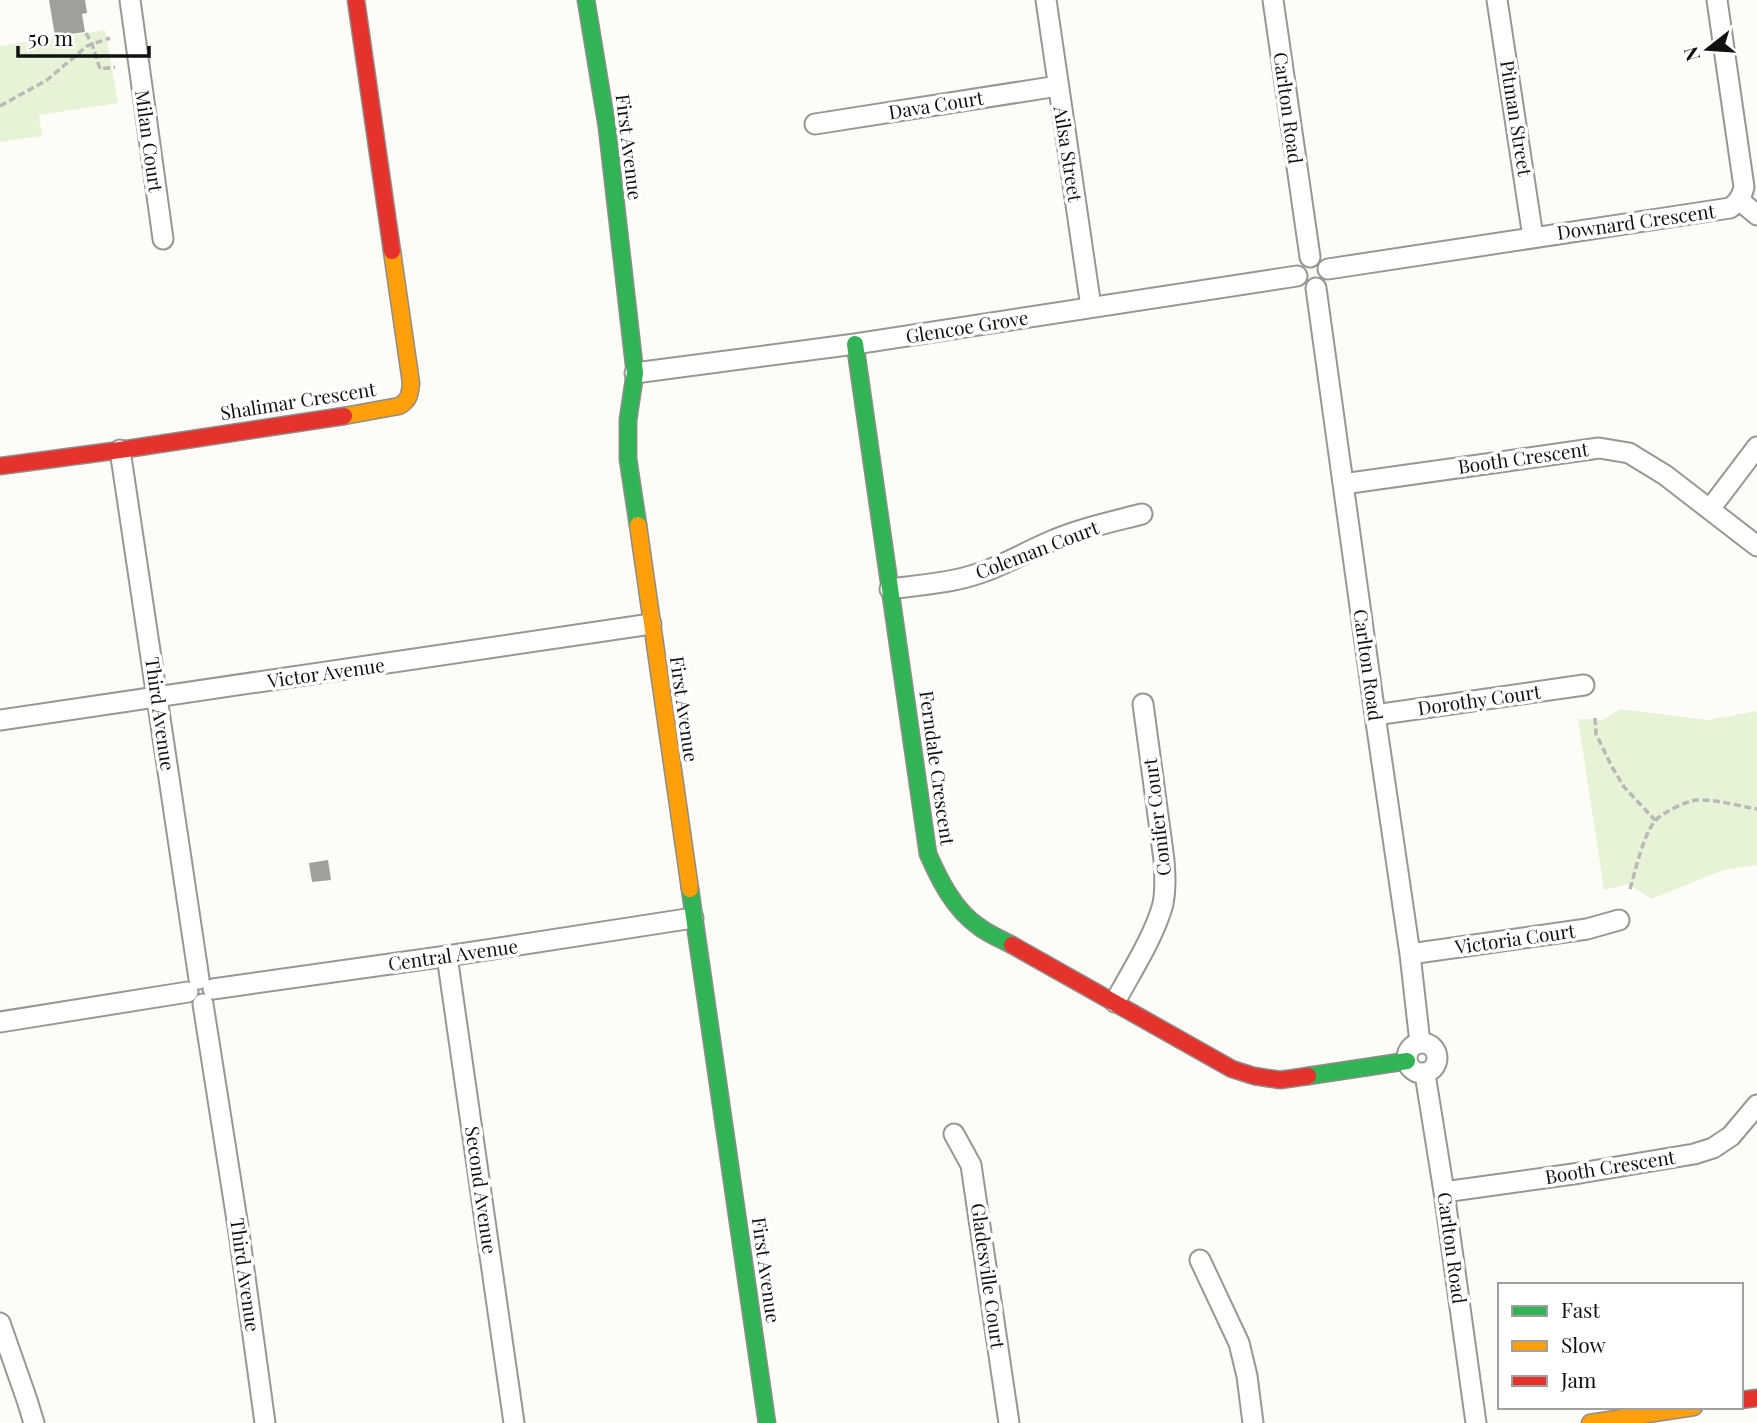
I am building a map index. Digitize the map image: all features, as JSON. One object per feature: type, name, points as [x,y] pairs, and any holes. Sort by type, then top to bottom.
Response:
[{"type":"street","name":"Milan Court","points":[[130,0],[163,240]]},
{"type":"street","name":"Shalimar Crescent","points":[[0,466],[387,409],[408,401],[411,383],[356,0]]},
{"type":"street","name":"First Avenue","points":[[586,0],[607,127],[635,373],[628,419],[628,459],[767,1423]]},
{"type":"street","name":"Ailsa Street","points":[[1046,0],[1091,307]]},
{"type":"street","name":"Carlton Road","points":[[1273,0],[1310,257]]},
{"type":"street","name":"Pitman Street","points":[[1497,0],[1534,237]]},
{"type":"street","name":"Downard Crescent","points":[[1328,269],[1730,208],[1739,200],[1744,187],[1717,0]]},
{"type":"street","name":"Dava Court","points":[[815,124],[1058,86]]},
{"type":"street","points":[[1739,200],[1757,215]]},
{"type":"street","points":[[1310,257],[1323,260],[1328,269],[1325,283],[1316,288],[1306,287],[1297,276],[1301,261],[1310,257]]},
{"type":"street","name":"Glencoe Grove","points":[[635,373],[855,344],[1297,276]]},
{"type":"street","name":"Carlton Road","points":[[1316,288],[1410,954],[1420,1043]]},
{"type":"street","name":"Ferndale Crescent","points":[[855,344],[928,854],[946,893],[979,927],[1232,1069],[1280,1080],[1407,1061]]},
{"type":"street","points":[[1710,509],[1757,447]]},
{"type":"street","name":"Booth Crescent","points":[[1343,484],[1599,448],[1629,453],[1665,475],[1757,546]]},
{"type":"street","name":"Third Avenue","points":[[120,450],[239,1233],[265,1423]]},
{"type":"street","name":"Coleman Court","points":[[890,589],[979,574],[1050,541],[1142,514]]},
{"type":"street","name":"Victor Avenue","points":[[0,720],[651,624]]},
{"type":"street","name":"Dorothy Court","points":[[1375,715],[1584,685]]},
{"type":"street","name":"Conifer Court","points":[[1115,1002],[1157,921],[1166,883],[1143,704]]},
{"type":"street","name":"Central Avenue","points":[[0,1022],[693,918]]},
{"type":"street","name":"Victoria Court","points":[[1410,954],[1587,929],[1619,920]]},
{"type":"street","name":"Second Avenue","points":[[447,956],[514,1423]]},
{"type":"street","points":[[1420,1043],[1432,1047],[1436,1052],[1434,1068],[1425,1074],[1414,1072],[1407,1061],[1409,1049],[1420,1043]]},
{"type":"street","name":"Carlton Road","points":[[1425,1074],[1476,1423]]},
{"type":"street","name":"Booth Crescent","points":[[1444,1192],[1694,1154],[1713,1148],[1731,1136],[1757,1105]]},
{"type":"street","name":"Gladesville Court","points":[[954,1134],[971,1165],[1009,1423]]},
{"type":"street","points":[[1200,1260],[1239,1343],[1247,1376],[1253,1423]]},
{"type":"street","points":[[0,1323],[34,1423]]},
{"type":"street","points":[[1590,1423],[1681,1409]]},
{"type":"path","points":[[86,33],[100,69],[115,67]]},
{"type":"path","points":[[0,106],[47,80],[87,47],[110,38]]},
{"type":"path","points":[[1595,718],[1596,734],[1624,787],[1655,820]]},
{"type":"path","points":[[1630,889],[1655,820],[1674,808],[1697,800],[1757,809]]},
{"type":"green space","points":[[105,30],[118,103],[39,115],[42,136],[0,142],[0,46]]},
{"type":"green space","points":[[1620,709],[1708,720],[1757,711],[1757,865],[1723,870],[1652,899],[1628,884],[1604,890],[1578,719],[1603,720]]},
{"type":"building","points":[[49,0],[85,0],[87,13],[82,14],[85,32],[55,36]]},
{"type":"building","points":[[328,860],[331,880],[312,882],[309,863]]},
{"type":"traffic: fast","points":[[586,0],[607,127],[635,373],[628,420],[628,459],[638,525]]},
{"type":"traffic: fast","points":[[855,344],[928,854],[943,884],[969,919],[1012,945]]},
{"type":"traffic: fast","points":[[690,889],[767,1423]]},
{"type":"traffic: fast","points":[[1308,1076],[1407,1061]]},
{"type":"traffic: slow","points":[[344,416],[399,406],[409,394],[411,383],[392,251]]},
{"type":"traffic: slow","points":[[638,525],[690,889]]},
{"type":"traffic: slow","points":[[1590,1423],[1681,1409]]},
{"type":"traffic: jam","points":[[356,0],[392,251]]},
{"type":"traffic: jam","points":[[0,466],[344,416]]},
{"type":"traffic: jam","points":[[1012,945],[1232,1069],[1280,1080],[1308,1076]]},
{"type":"traffic: jam","points":[[1743,1400],[1757,1398]]}]
